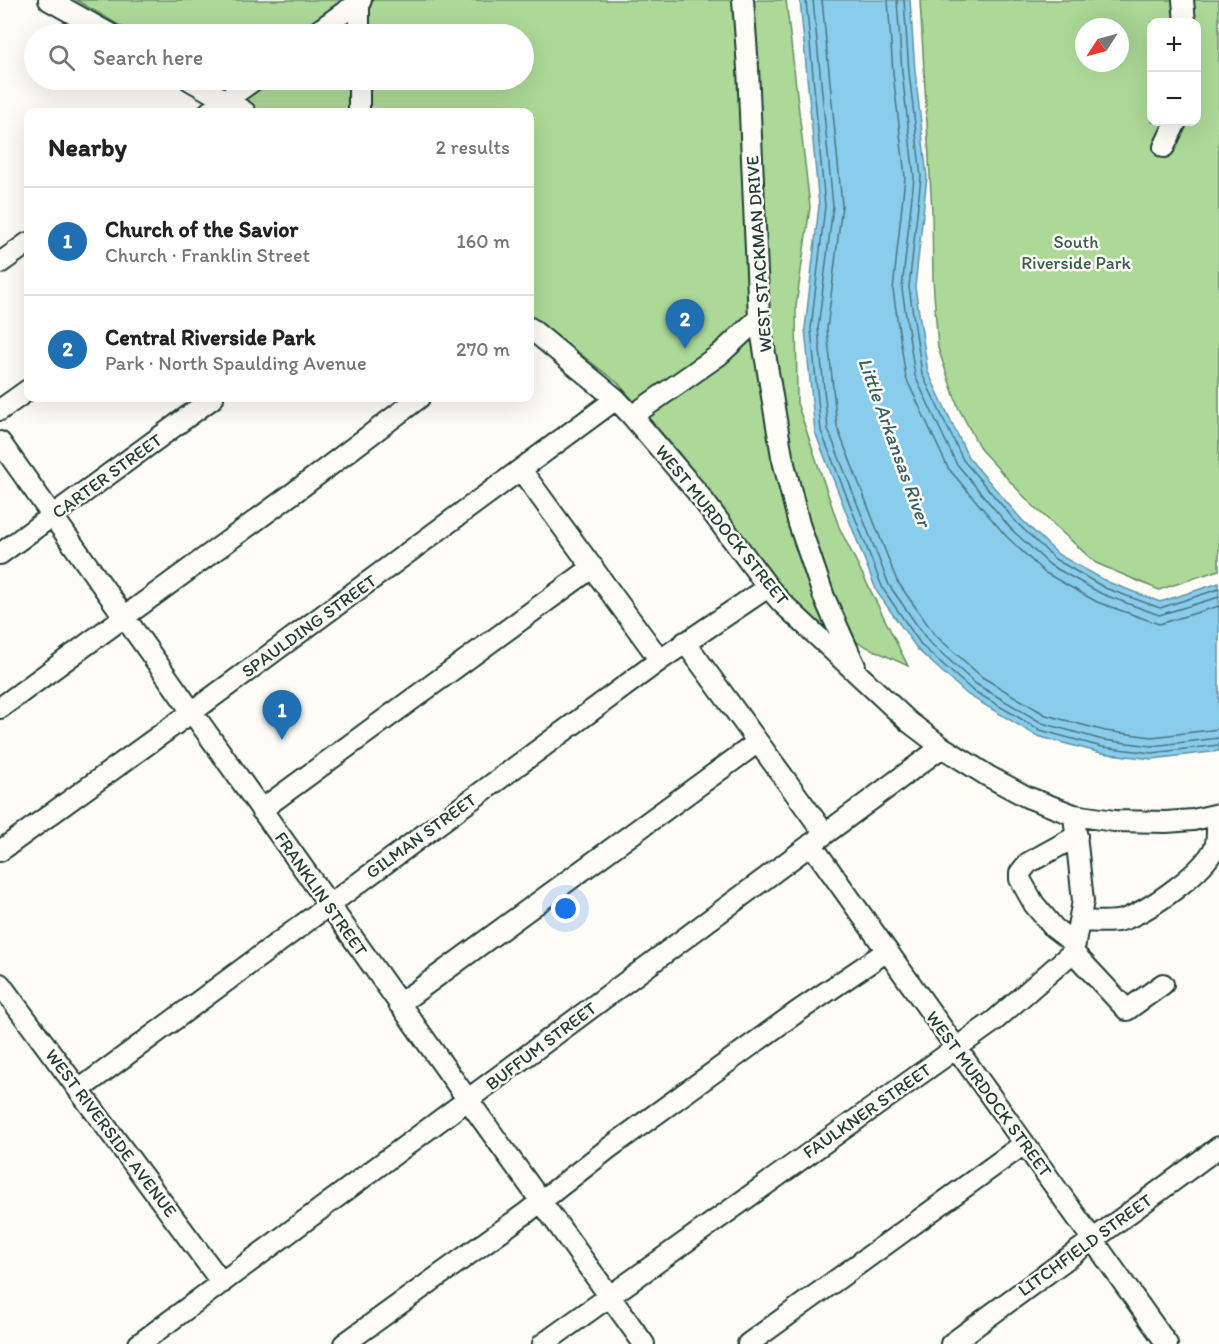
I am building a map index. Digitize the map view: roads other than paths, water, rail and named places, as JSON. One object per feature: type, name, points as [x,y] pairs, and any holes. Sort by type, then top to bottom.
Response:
[{"type":"street","points":[[49,0],[92,24]]},
{"type":"street","points":[[328,24],[360,0]]},
{"type":"street","points":[[359,24],[360,0]]},
{"type":"street","name":"WEST STACKMAN DRIVE","points":[[743,0],[759,318],[782,456],[799,524],[824,597],[858,674]]},
{"type":"street","points":[[1183,0],[1185,18]]},
{"type":"street","points":[[208,90],[238,108]]},
{"type":"street","points":[[214,108],[240,90]]},
{"type":"street","points":[[359,90],[359,108]]},
{"type":"street","points":[[1164,147],[1174,126]]},
{"type":"street","points":[[0,263],[24,246]]},
{"type":"street","points":[[632,416],[719,355],[759,318]]},
{"type":"street","name":"WEST MURDOCK STREET","points":[[534,331],[616,399],[632,416],[697,492],[768,587],[813,633],[909,722],[942,747],[1027,797],[1074,815],[1114,820],[1166,822],[1218,815]]},
{"type":"street","points":[[0,410],[24,393]]},
{"type":"street","name":"SPAULDING STREET","points":[[0,851],[616,399]]},
{"type":"street","name":"CARTER STREET","points":[[0,554],[208,402]]},
{"type":"street","points":[[0,708],[414,402]]},
{"type":"street","name":"FRANKLIN STREET","points":[[0,443],[644,1344]]},
{"type":"street","points":[[521,470],[660,660]]},
{"type":"street","points":[[261,810],[592,567]]},
{"type":"street","name":"GILMAN STREET","points":[[79,1090],[660,660],[768,587]]},
{"type":"street","name":"WEST MURDOCK STREET","points":[[685,642],[758,742],[887,951],[1093,1240],[1162,1342]]},
{"type":"street","points":[[399,1004],[758,742]]},
{"type":"street","name":"BUFFUM STREET","points":[[139,1344],[942,747]]},
{"type":"street","points":[[1074,815],[1083,901],[1074,948]]},
{"type":"street","points":[[1079,921],[1104,922],[1124,919],[1151,905],[1190,878],[1216,846],[1218,815]]},
{"type":"street","points":[[1077,836],[1028,863],[1020,873],[1020,879],[1034,904],[1127,1010],[1162,984]]},
{"type":"street","name":"FAULKNER STREET","points":[[543,1344],[994,1021],[1074,948]]},
{"type":"street","points":[[344,1344],[541,1201],[609,1148],[797,1012],[887,951]]},
{"type":"street","name":"WEST RIVERSIDE AVENUE","points":[[0,984],[222,1283]]},
{"type":"street","points":[[748,1344],[1024,1144]]},
{"type":"street","name":"LITCHFIELD STREET","points":[[951,1344],[1219,1147]]},
{"type":"water","name":"Little Arkansas River","points":[[800,0],[910,0],[915,71],[927,177],[915,287],[928,372],[968,457],[1022,520],[1059,555],[1108,582],[1160,602],[1219,583],[1219,751],[1152,759],[1101,753],[1037,736],[968,695],[918,650],[877,592],[815,432],[805,329],[819,206]]},
{"type":"place","name":"Central Riverside Park","points":[[685,349]]},
{"type":"place","name":"Church of the Savior","points":[[282,740]]},
{"type":"park label","name":"South Riverside Park","points":[[1076,252]]}]
